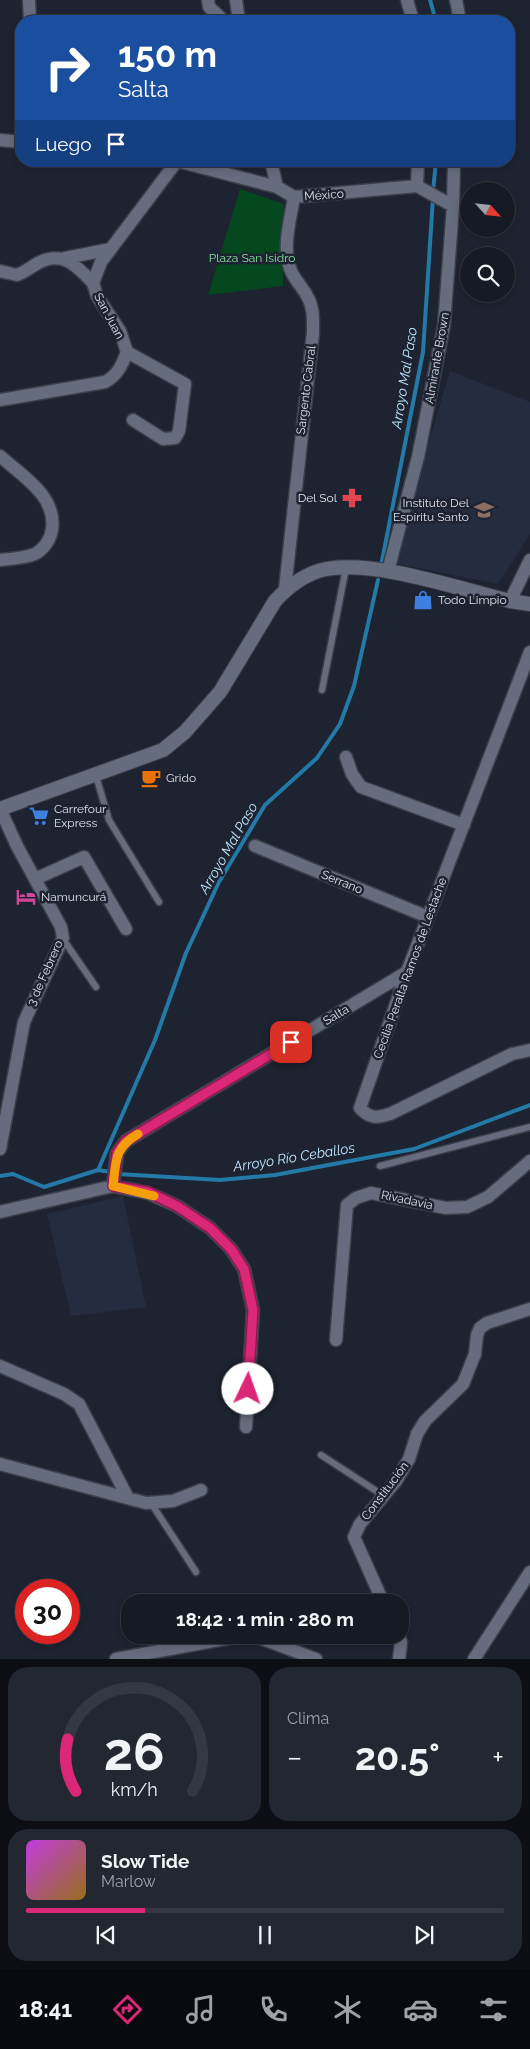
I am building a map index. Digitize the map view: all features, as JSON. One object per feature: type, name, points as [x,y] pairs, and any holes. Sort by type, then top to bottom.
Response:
[{"type":"main road","points":[[0,809],[96,776],[163,750],[185,732],[220,692],[275,601],[285,589],[309,574],[325,569],[346,568],[388,571],[510,601],[530,604]]},
{"type":"street","points":[[29,0],[30,15]]},
{"type":"street","points":[[208,0],[209,7],[218,15]]},
{"type":"street","points":[[236,0],[238,15]]},
{"type":"street","points":[[407,0],[411,15]]},
{"type":"street","points":[[456,0],[459,15]]},
{"type":"street","points":[[0,140],[15,141]]},
{"type":"street","name":"San Juan","points":[[0,400],[105,382],[117,373],[127,352],[120,331],[97,296],[93,283],[101,262],[172,167]]},
{"type":"street","name":"México","points":[[201,167],[277,186],[294,197],[421,188]]},
{"type":"street","points":[[272,167],[277,186]]},
{"type":"street","points":[[419,167],[421,188],[453,206]]},
{"type":"street","name":"Almirante Brown","points":[[388,571],[418,457],[444,325],[453,206],[454,167]]},
{"type":"street","name":"Sargento Cabral","points":[[285,589],[313,333],[313,312],[308,297],[291,273],[287,254],[294,197]]},
{"type":"street","points":[[0,271],[17,275],[40,262],[111,249]]},
{"type":"street","points":[[65,258],[74,264],[93,283]]},
{"type":"street","points":[[127,352],[185,384],[179,431],[174,438],[163,439],[133,420]]},
{"type":"street","points":[[0,456],[38,489],[46,500],[53,522],[51,536],[42,549],[33,554],[0,560]]},
{"type":"street","points":[[510,601],[530,560]]},
{"type":"street","name":"Cecilia Peralta Ramos de Lestache","points":[[530,652],[428,917],[360,1108],[366,1115],[376,1118],[390,1114],[512,1054],[530,1050]]},
{"type":"street","points":[[346,757],[352,774],[361,787],[464,825]]},
{"type":"street","name":"3 de Febrero","points":[[0,809],[17,846],[61,927],[63,938],[24,1022],[0,1149]]},
{"type":"street","name":"Serrano","points":[[256,846],[428,917]]},
{"type":"street","points":[[35,879],[84,856],[126,929]]},
{"type":"street","name":"Salta","points":[[114,1180],[117,1153],[126,1141],[408,972]]},
{"type":"street","name":"Rivadavia","points":[[336,1340],[347,1205],[356,1198],[372,1193],[446,1208],[467,1207],[488,1198],[530,1161]]},
{"type":"street","points":[[0,1212],[114,1180],[148,1192],[177,1206],[210,1228],[231,1249],[244,1269],[253,1310],[246,1426]]},
{"type":"street","name":"Constitución","points":[[379,1594],[354,1537],[360,1524],[384,1496],[409,1459],[417,1434],[425,1421],[463,1384],[475,1354],[480,1328],[487,1323],[530,1309]]},
{"type":"street","points":[[0,1366],[64,1394],[79,1404],[128,1498]]},
{"type":"street","points":[[0,1464],[150,1503],[173,1500],[201,1490]]},
{"type":"street","points":[[474,1659],[530,1572]]},
{"type":"street","points":[[116,1659],[242,1636],[258,1637],[316,1659]]},
{"type":"street","points":[[399,1659],[401,1644]]},
{"type":"lane","points":[[322,690],[346,568]]},
{"type":"lane","points":[[96,776],[109,820],[159,902]]},
{"type":"lane","points":[[63,938],[96,987]]},
{"type":"lane","points":[[380,1166],[530,1127]]},
{"type":"lane","points":[[321,1455],[384,1496]]},
{"type":"lane","points":[[150,1503],[196,1572]]},
{"type":"shaded area","points":[[450,371],[530,402],[530,534],[498,584],[393,563]]},
{"type":"shaded area","points":[[123,1196],[146,1307],[71,1316],[47,1214]]},
{"type":"green space","name":"Plaza San Isidro","points":[[240,189],[284,204],[283,286],[208,295]]},
{"type":"waterway","name":"Arroyo Mal Paso","points":[[430,0],[434,15]]},
{"type":"waterway","name":"Arroyo Mal Paso","points":[[433,191],[435,167]]},
{"type":"waterway","name":"Arroyo Mal Paso","points":[[381,566],[423,352],[433,198]]},
{"type":"waterway","name":"Arroyo Mal Paso","points":[[98,1170],[155,1040],[186,953],[219,882],[265,805],[317,758],[340,724],[354,686],[378,580]]},
{"type":"waterway","name":"Arroyo Río Ceballos","points":[[118,1174],[220,1180],[275,1175],[414,1149],[530,1105]]},
{"type":"waterway","name":"Arroyo Río Ceballos","points":[[0,1176],[13,1174],[44,1187],[98,1170],[111,1172]]},
{"type":"slow traffic","points":[[138,1134],[126,1141],[117,1153],[113,1186],[148,1192],[154,1196]]},
{"type":"place","name":"Del Sol","points":[[352,498]]},
{"type":"place","name":"Instituto Del Espíritu Santo","points":[[484,510]]},
{"type":"place","name":"Todo Limpio","points":[[423,600]]},
{"type":"place","name":"Grido","points":[[151,778]]},
{"type":"place","name":"Carrefour Express","points":[[39,816]]},
{"type":"place","name":"Namuncurá","points":[[26,897]]},
{"type":"route","points":[[248,1389],[253,1310],[244,1269],[231,1249],[210,1228],[177,1206],[148,1192],[113,1186],[117,1153],[126,1141],[291,1042]]}]
